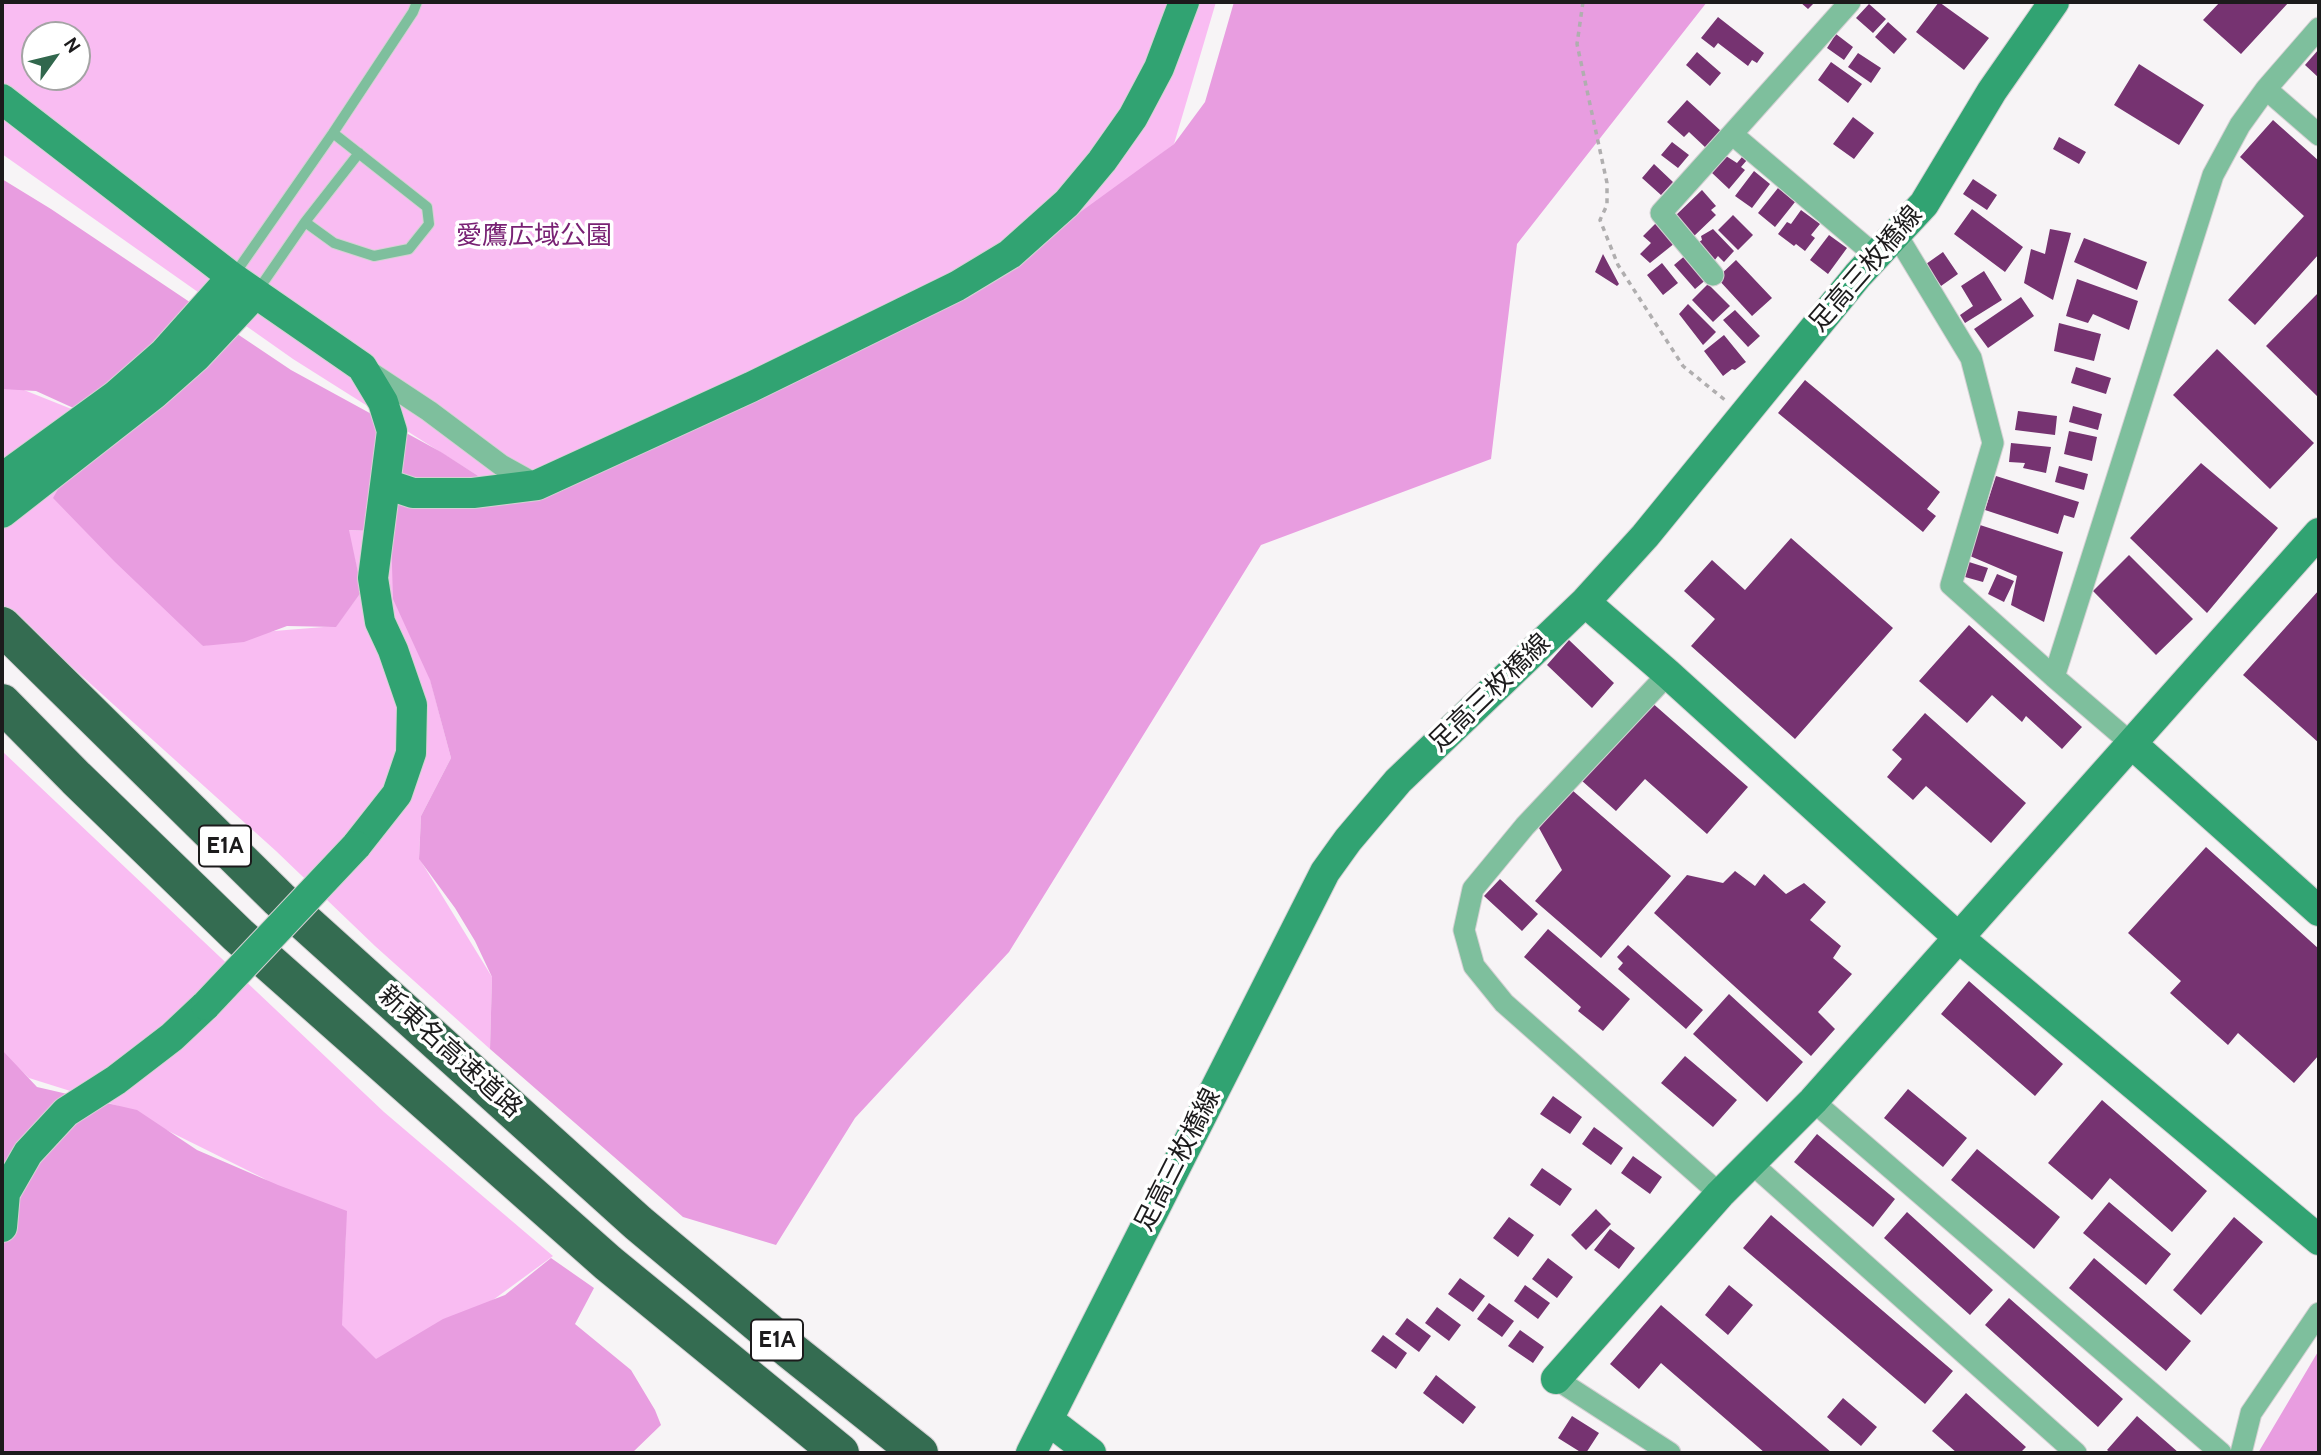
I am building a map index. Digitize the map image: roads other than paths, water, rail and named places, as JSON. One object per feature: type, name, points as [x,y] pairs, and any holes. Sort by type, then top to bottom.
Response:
[{"type":"highway","name":"新東名高速道路","points":[[2,626],[279,899],[638,1223],[919,1453]]},
{"type":"highway","name":"新東名高速道路","points":[[2,703],[238,934],[421,1098],[608,1263],[840,1453]]},
{"type":"street","points":[[386,484],[412,493],[474,493],[537,485],[751,387],[957,286],[1010,254],[1066,203],[1102,161],[1133,117],[1159,68],[1184,2]]},
{"type":"street","points":[[1713,275],[1661,213],[1850,2]]},
{"type":"street","name":"足高三枚橋線","points":[[1040,1436],[1325,872],[1348,840],[1398,782],[1585,602],[1645,536],[1743,414],[1884,247],[1924,204],[1992,90],[2054,2]]},
{"type":"street","points":[[2054,677],[2213,175],[2240,125],[2266,89],[2319,28]]},
{"type":"street","points":[[2266,89],[2319,135]]},
{"type":"street","points":[[2,99],[244,285],[429,411],[501,465],[537,485]]},
{"type":"street","points":[[1732,134],[1884,247],[1901,242],[1971,358],[1993,443],[1951,585],[2319,911]]},
{"type":"street","points":[[10,487],[114,426],[196,357],[244,285]]},
{"type":"street","points":[[2,1227],[5,1193],[28,1153],[66,1112],[116,1080],[162,1045],[206,1005],[356,846],[397,794],[411,753],[412,705],[380,622],[373,578],[392,431],[383,402],[362,367]]},
{"type":"street","points":[[1670,1453],[1556,1380],[1720,1194],[1812,1101],[1959,938],[2319,533]]},
{"type":"street","points":[[1585,602],[1959,938],[2319,1240]]},
{"type":"street","points":[[1668,674],[1525,826],[1473,889],[1464,929],[1474,966],[1504,1003],[1720,1194]]},
{"type":"street","points":[[1812,1101],[2221,1453]]},
{"type":"street","points":[[1750,1162],[2076,1453]]},
{"type":"street","points":[[2241,1453],[2250,1413],[2319,1313]]},
{"type":"street","points":[[1040,1436],[1091,1453]]},
{"type":"lane","points":[[244,285],[333,133],[417,2]]},
{"type":"lane","points":[[305,222],[334,243],[374,256],[409,249],[429,224],[427,207],[333,133]]},
{"type":"lane","points":[[244,285],[305,222],[359,153]]},
{"type":"park label","name":"愛鷹広域公園","points":[[534,236]]}]
